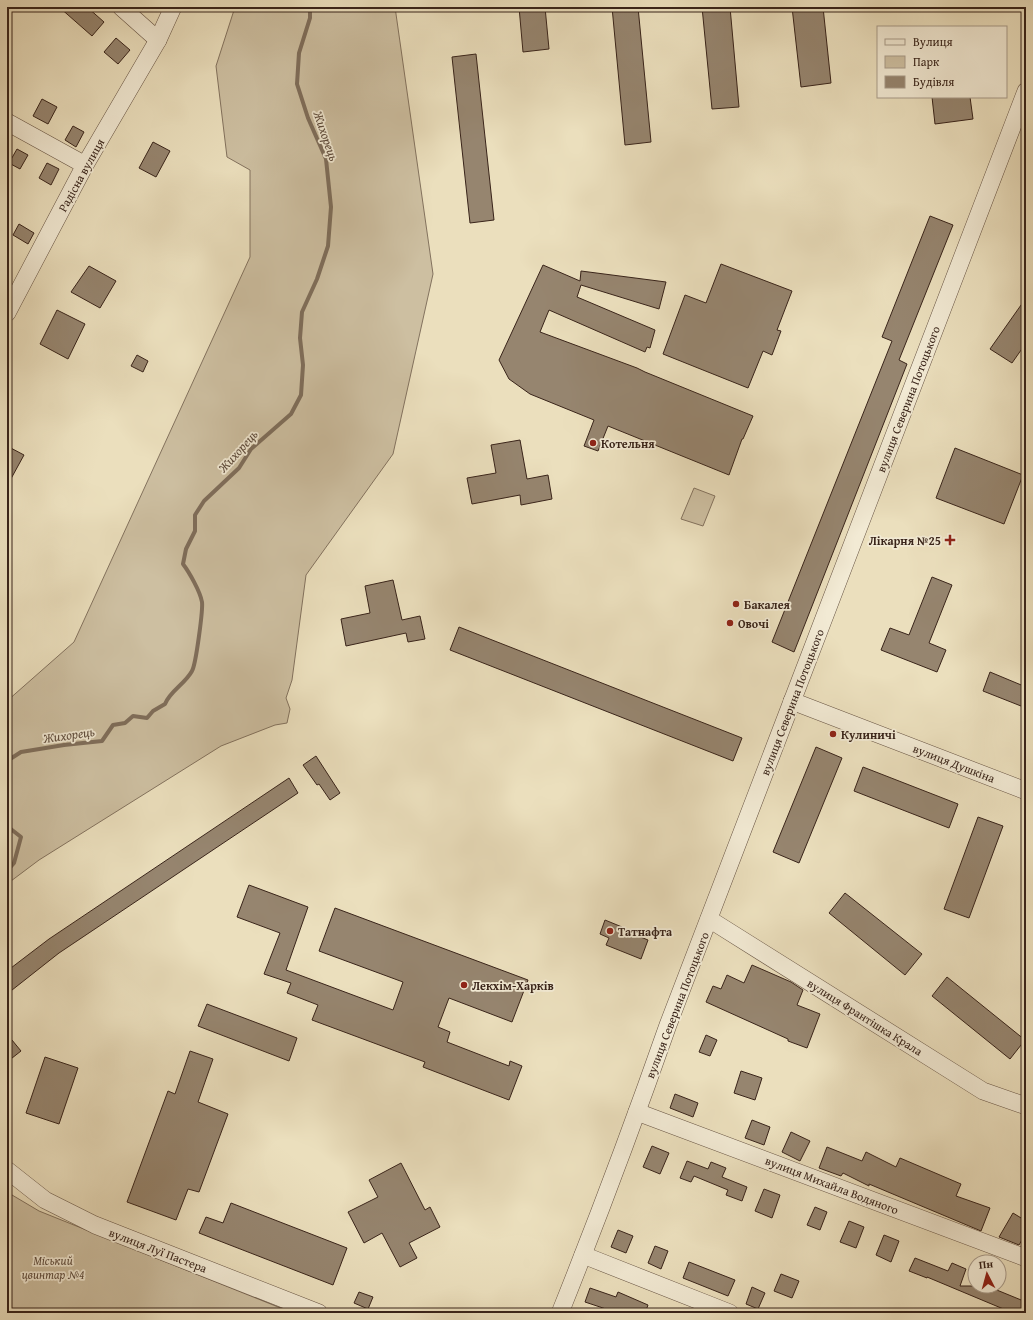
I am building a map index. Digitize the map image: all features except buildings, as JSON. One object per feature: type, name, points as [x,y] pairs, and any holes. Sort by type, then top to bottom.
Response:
[{"type":"street","points":[[121,7],[158,40]]},
{"type":"street","name":"Радісна вулиця","points":[[9,306],[85,164],[158,40],[173,7]]},
{"type":"street","name":"вулиця Северина Потоцького","points":[[560,1313],[637,1112],[668,1025],[1026,91]]},
{"type":"street","points":[[7,122],[85,164]]},
{"type":"street","name":"вулиця Душкіна","points":[[792,700],[1026,791]]},
{"type":"street","name":"вулиця Франтішка Крала","points":[[709,919],[983,1091],[1026,1106]]},
{"type":"street","name":"вулиця Михайла Водяного","points":[[637,1112],[1026,1258]]},
{"type":"street","name":"вулиця Луї Пастера","points":[[7,1170],[45,1200],[95,1225],[319,1313]]},
{"type":"street","points":[[583,1255],[730,1313]]},
{"type":"green space","points":[[235,7],[395,7],[433,274],[393,454],[306,575],[292,680],[286,698],[290,709],[287,723],[275,725],[221,746],[39,860],[7,884],[7,701],[74,642],[250,257],[250,170],[227,157],[216,66]]},
{"type":"green space","points":[[694,488],[715,496],[703,526],[681,519]]},
{"type":"green space","name":"Міський цвинтар №4","points":[[7,1192],[39,1211],[293,1313],[7,1313]]},
{"type":"waterway","name":"Жихорець","points":[[7,761],[21,752],[102,741],[113,725],[125,723],[133,716],[147,718],[153,711],[165,704],[170,695],[186,680],[192,671],[199,637],[202,602],[197,587],[183,564],[186,549],[195,531],[195,515],[204,501],[239,468],[251,449],[291,414],[301,395],[303,365],[300,338],[302,312],[317,279],[328,246],[331,207],[326,159],[308,118],[297,84],[299,53],[310,18],[310,7]]},
{"type":"waterway","name":"Жихорець","points":[[7,826],[21,837],[14,863],[7,871]]},
{"type":"place","name":"Котельня","points":[[593,443]]},
{"type":"place","name":"Лікарня №25","points":[[950,540]]},
{"type":"place","name":"Бакалея","points":[[736,604]]},
{"type":"place","name":"Овочі","points":[[730,623]]},
{"type":"place","name":"Кулиничі","points":[[833,734]]},
{"type":"place","name":"Татнафта","points":[[610,931]]},
{"type":"place","name":"Лекхім-Харків","points":[[464,985]]}]
